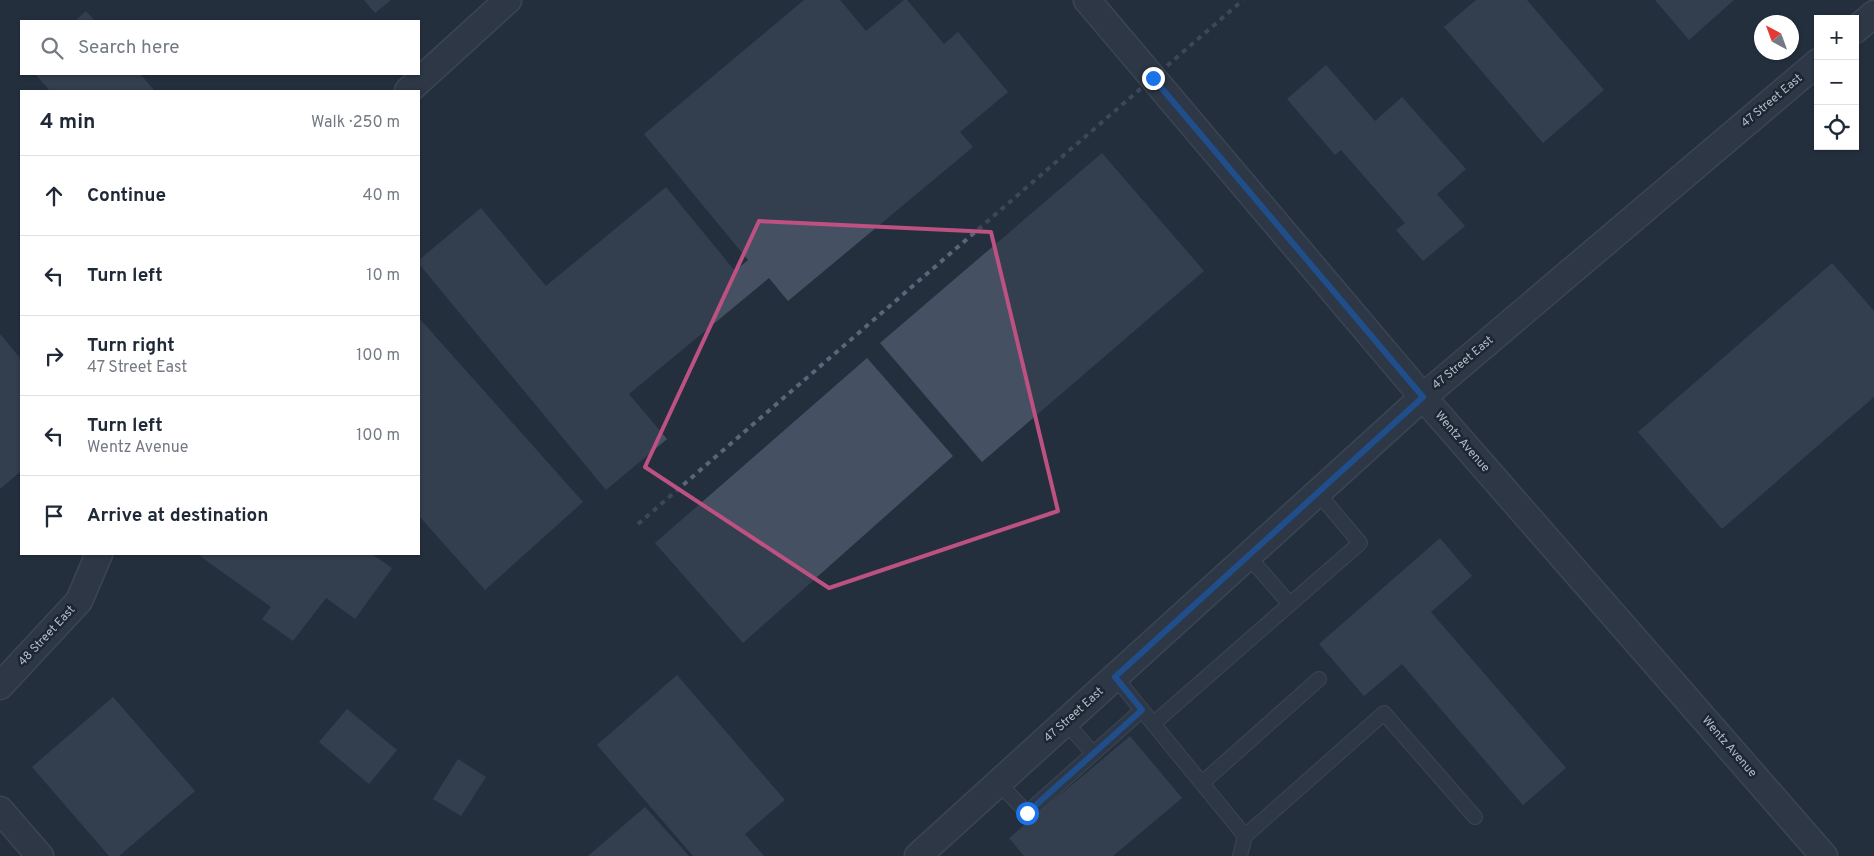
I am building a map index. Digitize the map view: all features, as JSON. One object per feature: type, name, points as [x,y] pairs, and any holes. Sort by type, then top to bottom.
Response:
[{"type":"street","points":[[409,90],[508,0]]},
{"type":"street","name":"Wentz Avenue","points":[[1087,0],[1423,397],[1824,856]]},
{"type":"street","points":[[1859,27],[1874,14]]},
{"type":"street","name":"47 Street East","points":[[918,856],[1423,397],[1814,65]]},
{"type":"street","name":"48 Street East","points":[[0,686],[79,601],[99,555]]},
{"type":"street","points":[[0,810],[40,856]]},
{"type":"lane","points":[[1153,724],[1360,543],[1318,493]]},
{"type":"lane","points":[[1248,556],[1289,604]]},
{"type":"lane","points":[[1115,677],[1245,836]]},
{"type":"lane","points":[[1202,783],[1319,679]]},
{"type":"lane","points":[[999,783],[1027,813],[1142,710]]},
{"type":"lane","points":[[1240,856],[1245,836],[1384,713],[1475,818]]},
{"type":"lane","points":[[1066,722],[1093,753]]},
{"type":"highlighted area","points":[[759,221],[991,232],[1058,511],[829,588],[645,467]]},
{"type":"building","points":[[364,0],[391,0],[375,13]]},
{"type":"building","points":[[804,0],[840,0],[866,31],[904,0],[907,0],[944,44],[958,32],[1008,92],[960,132],[973,147],[788,301],[769,278],[629,394],[667,439],[606,490],[420,265],[420,259],[481,208],[546,286],[666,187],[735,271],[748,260],[644,134]]},
{"type":"building","points":[[1476,0],[1527,0],[1604,90],[1543,143],[1444,27]]},
{"type":"building","points":[[1655,0],[1734,0],[1689,40]]},
{"type":"building","points":[[86,11],[94,20],[76,20]]},
{"type":"building","points":[[1326,65],[1375,121],[1402,97],[1466,169],[1437,194],[1465,226],[1423,261],[1396,230],[1405,223],[1341,150],[1335,155],[1287,99]]},
{"type":"building","points":[[36,75],[141,75],[154,90],[49,90]]},
{"type":"building","points":[[1102,153],[1204,271],[982,462],[880,343]]},
{"type":"building","points":[[1832,263],[1874,311],[1874,397],[1722,529],[1638,432]]},
{"type":"building","points":[[420,319],[583,502],[485,590],[420,517]]},
{"type":"building","points":[[0,334],[20,358],[20,472],[0,489]]},
{"type":"building","points":[[867,358],[953,456],[743,643],[655,543]]},
{"type":"building","points":[[1440,538],[1472,576],[1431,612],[1566,768],[1523,805],[1402,664],[1364,696],[1319,644]]},
{"type":"building","points":[[198,555],[373,555],[392,568],[355,619],[326,598],[293,641],[262,619],[271,607]]},
{"type":"building","points":[[677,675],[785,800],[745,834],[764,856],[693,856],[597,745]]},
{"type":"building","points":[[113,697],[195,791],[119,856],[109,856],[32,767]]},
{"type":"building","points":[[347,709],[397,750],[369,784],[319,742]]},
{"type":"building","points":[[1130,736],[1182,798],[1113,856],[1024,856],[1009,838]]},
{"type":"building","points":[[458,759],[486,777],[461,816],[433,799]]},
{"type":"building","points":[[645,807],[689,856],[588,856]]},
{"type":"railway","points":[[638,524],[1243,0]]},
{"type":"route","points":[[1027,813],[1142,710],[1115,677],[1423,397],[1153,78]]}]
